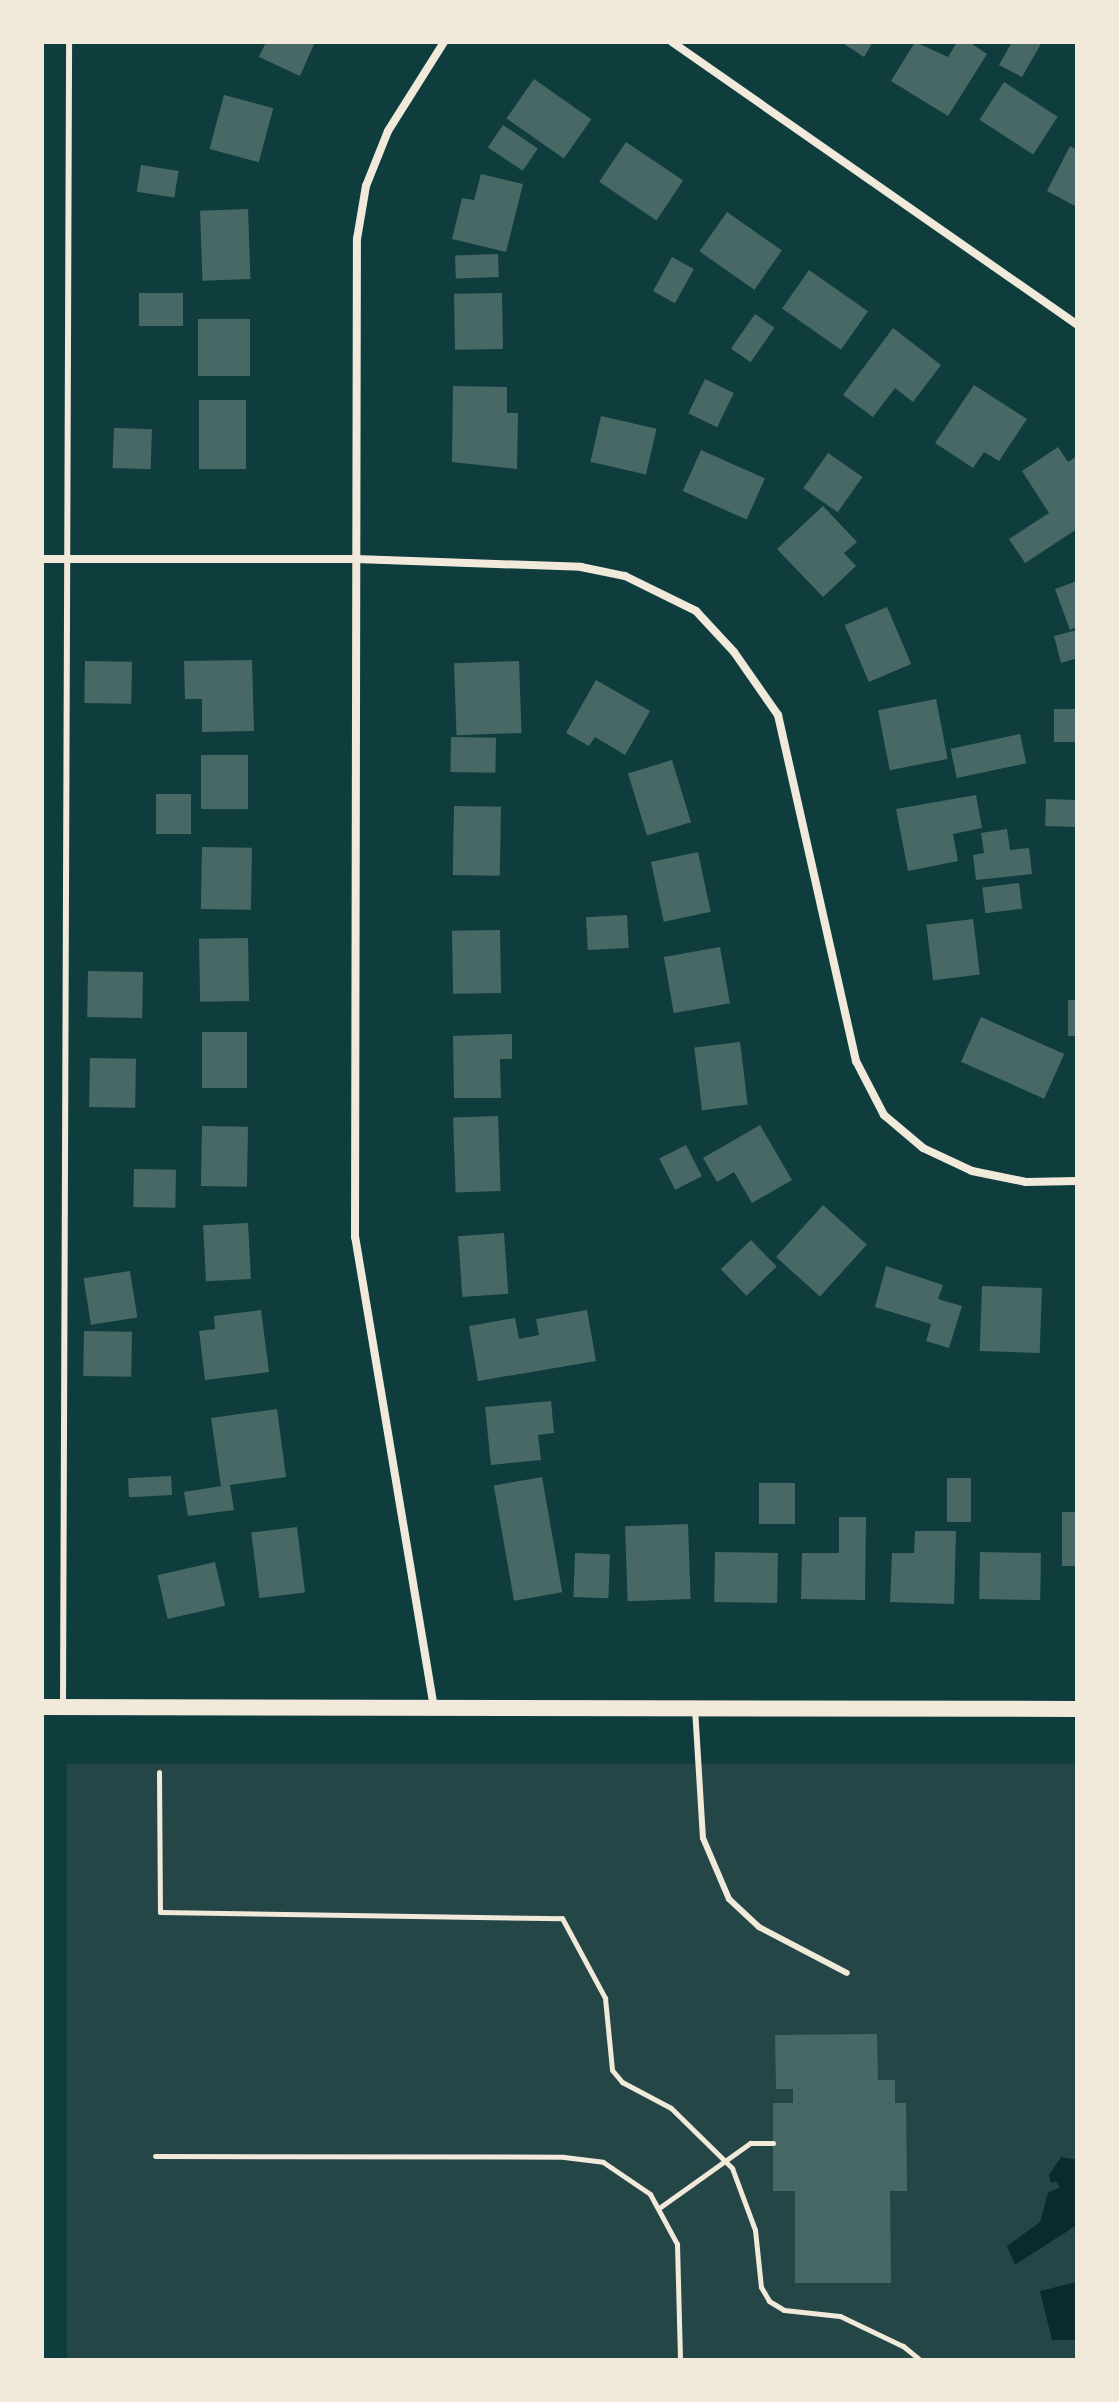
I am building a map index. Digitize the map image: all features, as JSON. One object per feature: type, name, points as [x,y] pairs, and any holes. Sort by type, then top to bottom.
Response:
[{"type":"main road","points":[[42,1707],[1077,1709]]},
{"type":"street","points":[[434,1708],[355,1237],[357,239],[366,186],[388,131],[444,42]]},
{"type":"street","points":[[672,42],[1077,325]]},
{"type":"street","points":[[42,559],[356,559],[581,567],[625,576],[696,611],[734,652],[778,715],[856,1061],[884,1115],[923,1148],[972,1171],[1026,1182],[1077,1181]]},
{"type":"lane","points":[[63,1707],[69,42]]},
{"type":"lane","points":[[695,1708],[703,1838],[729,1899],[759,1927],[847,1973]]},
{"type":"path","points":[[159,1772],[160,1912],[562,1918],[605,1998],[612,2070],[622,2082],[671,2108],[725,2161],[755,2230],[761,2287],[769,2301],[784,2310],[840,2316],[903,2346],[920,2360]]},
{"type":"path","points":[[659,2208],[750,2143],[773,2143]]},
{"type":"path","points":[[155,2156],[564,2157],[603,2162],[628,2175],[659,2208],[677,2244],[680,2360]]},
{"type":"shaded area","points":[[67,1764],[1077,1764],[1077,2360],[67,2360]]},
{"type":"shaded area","points":[[1061,2157],[1077,2160],[1077,2225],[1015,2265],[1007,2246],[1040,2222],[1048,2193],[1060,2187],[1056,2181],[1051,2183],[1049,2175]]},
{"type":"shaded area","points":[[1077,2282],[1077,2340],[1052,2340],[1040,2291]]},
{"type":"building","points":[[266,42],[315,42],[300,76],[259,57]]},
{"type":"building","points":[[841,42],[873,42],[864,57]]},
{"type":"building","points":[[915,42],[948,57],[957,42],[969,42],[987,54],[948,116],[891,81]]},
{"type":"building","points":[[1012,42],[1042,42],[1022,77],[999,65]]},
{"type":"building","points":[[534,79],[591,119],[564,158],[506,118]]},
{"type":"building","points":[[1004,82],[1058,117],[1033,155],[979,120]]},
{"type":"building","points":[[224,95],[273,108],[259,162],[210,149]]},
{"type":"building","points":[[503,125],[538,148],[523,171],[488,147]]},
{"type":"building","points":[[626,142],[683,181],[656,220],[599,182]]},
{"type":"building","points":[[1070,146],[1077,150],[1077,207],[1047,191]]},
{"type":"building","points":[[141,165],[179,171],[174,198],[137,192]]},
{"type":"building","points":[[481,174],[523,184],[506,252],[452,239],[462,198],[474,200]]},
{"type":"building","points":[[248,209],[250,279],[202,281],[200,211]]},
{"type":"building","points":[[727,212],[782,250],[754,290],[699,251]]},
{"type":"building","points":[[498,254],[499,277],[456,278],[455,256]]},
{"type":"building","points":[[672,257],[694,269],[675,303],[653,291]]},
{"type":"building","points":[[809,270],[868,311],[841,350],[782,309]]},
{"type":"building","points":[[139,293],[183,293],[183,326],[139,326]]},
{"type":"building","points":[[502,293],[503,349],[455,350],[454,294]]},
{"type":"building","points":[[755,314],[775,328],[751,362],[731,348]]},
{"type":"building","points":[[198,319],[250,319],[250,376],[198,376]]},
{"type":"building","points":[[893,328],[941,365],[913,402],[895,388],[873,417],[843,395]]},
{"type":"building","points":[[705,379],[734,393],[717,427],[688,413]]},
{"type":"building","points":[[974,385],[1027,419],[999,461],[984,452],[973,468],[935,443]]},
{"type":"building","points":[[453,386],[507,387],[507,413],[518,413],[517,469],[452,462]]},
{"type":"building","points":[[199,400],[246,400],[246,469],[199,469]]},
{"type":"building","points":[[601,416],[657,429],[646,475],[590,462]]},
{"type":"building","points":[[114,428],[152,429],[151,469],[113,468]]},
{"type":"building","points":[[1058,447],[1068,462],[1077,456],[1077,529],[1025,563],[1009,539],[1049,513],[1022,471]]},
{"type":"building","points":[[701,450],[765,478],[747,520],[683,491]]},
{"type":"building","points":[[828,453],[862,477],[838,512],[803,488]]},
{"type":"building","points":[[823,506],[857,542],[844,553],[856,566],[823,597],[777,549]]},
{"type":"building","points":[[1077,581],[1077,627],[1070,630],[1055,589]]},
{"type":"building","points":[[887,607],[911,664],[869,682],[845,625]]},
{"type":"building","points":[[1077,630],[1077,658],[1061,663],[1054,636]]},
{"type":"building","points":[[252,660],[254,731],[202,732],[202,699],[185,699],[184,661]]},
{"type":"building","points":[[85,661],[132,662],[131,704],[84,703]]},
{"type":"building","points":[[519,661],[522,733],[457,735],[454,663]]},
{"type":"building","points":[[596,680],[650,711],[625,755],[595,737],[589,746],[566,733]]},
{"type":"building","points":[[936,699],[948,759],[890,770],[878,710]]},
{"type":"building","points":[[1054,709],[1077,709],[1077,742],[1054,742]]},
{"type":"building","points":[[1020,734],[1026,763],[957,778],[951,749]]},
{"type":"building","points":[[451,737],[496,738],[495,773],[450,772]]},
{"type":"building","points":[[201,755],[248,755],[248,809],[201,809]]},
{"type":"building","points":[[672,760],[691,822],[647,836],[628,773]]},
{"type":"building","points":[[156,794],[191,794],[191,834],[156,834]]},
{"type":"building","points":[[976,795],[982,828],[953,834],[958,861],[908,871],[896,809]]},
{"type":"building","points":[[1046,799],[1077,800],[1076,827],[1045,826]]},
{"type":"building","points":[[454,806],[501,807],[500,876],[453,875]]},
{"type":"building","points":[[1007,829],[1010,850],[1029,848],[1032,874],[976,880],[973,855],[984,853],[981,833]]},
{"type":"building","points":[[202,847],[252,848],[251,910],[201,909]]},
{"type":"building","points":[[698,852],[711,912],[664,922],[651,862]]},
{"type":"building","points":[[1019,883],[1022,909],[985,913],[982,888]]},
{"type":"building","points":[[627,915],[629,948],[588,950],[586,917]]},
{"type":"building","points":[[973,919],[980,975],[933,980],[926,925]]},
{"type":"building","points":[[500,930],[501,993],[453,994],[452,931]]},
{"type":"building","points":[[248,938],[249,1001],[200,1002],[199,939]]},
{"type":"building","points":[[720,947],[730,1003],[674,1013],[664,957]]},
{"type":"building","points":[[88,971],[143,972],[142,1018],[87,1017]]},
{"type":"building","points":[[1068,1000],[1077,1000],[1077,1036],[1068,1036]]},
{"type":"building","points":[[981,1017],[1064,1054],[1044,1099],[961,1062]]},
{"type":"building","points":[[202,1032],[247,1032],[247,1088],[202,1088]]},
{"type":"building","points":[[512,1034],[512,1059],[500,1059],[501,1098],[454,1098],[453,1036]]},
{"type":"building","points":[[740,1042],[748,1105],[702,1110],[694,1048]]},
{"type":"building","points":[[90,1058],[136,1059],[135,1108],[89,1107]]},
{"type":"building","points":[[498,1116],[501,1191],[456,1193],[453,1118]]},
{"type":"building","points":[[760,1125],[792,1180],[752,1203],[734,1172],[717,1182],[703,1158]]},
{"type":"building","points":[[202,1126],[248,1127],[247,1187],[201,1186]]},
{"type":"building","points":[[686,1145],[702,1176],[675,1190],[659,1159]]},
{"type":"building","points":[[134,1169],[176,1170],[175,1208],[133,1207]]},
{"type":"building","points":[[823,1205],[867,1244],[820,1296],[776,1257]]},
{"type":"building","points":[[248,1223],[251,1279],[206,1281],[203,1225]]},
{"type":"building","points":[[504,1233],[508,1294],[462,1297],[458,1236]]},
{"type":"building","points":[[751,1240],[777,1267],[746,1296],[721,1269]]},
{"type":"building","points":[[886,1266],[943,1285],[938,1299],[962,1306],[949,1348],[926,1341],[931,1324],[875,1307]]},
{"type":"building","points":[[130,1271],[137,1317],[91,1325],[84,1278]]},
{"type":"building","points":[[982,1286],[1042,1288],[1040,1353],[980,1351]]},
{"type":"building","points":[[261,1310],[269,1372],[205,1380],[199,1331],[215,1329],[214,1316]]},
{"type":"building","points":[[587,1310],[596,1361],[478,1381],[469,1326],[515,1318],[519,1339],[539,1335],[536,1319]]},
{"type":"building","points":[[84,1331],[132,1332],[131,1377],[83,1376]]},
{"type":"building","points":[[551,1401],[554,1433],[538,1435],[541,1460],[491,1465],[485,1407]]},
{"type":"building","points":[[277,1409],[286,1477],[230,1485],[234,1510],[188,1516],[184,1492],[221,1486],[211,1418]]},
{"type":"building","points":[[171,1476],[172,1495],[129,1497],[128,1478]]},
{"type":"building","points":[[542,1477],[562,1592],[514,1601],[494,1486]]},
{"type":"building","points":[[947,1478],[971,1478],[971,1522],[947,1522]]},
{"type":"building","points":[[759,1483],[795,1483],[795,1524],[759,1524]]},
{"type":"building","points":[[1062,1512],[1077,1512],[1077,1566],[1062,1566]]},
{"type":"building","points":[[839,1517],[866,1517],[865,1600],[801,1599],[802,1553],[839,1553]]},
{"type":"building","points":[[688,1524],[691,1599],[628,1601],[625,1526]]},
{"type":"building","points":[[297,1527],[305,1593],[259,1598],[251,1533]]},
{"type":"building","points":[[915,1531],[956,1531],[954,1604],[890,1602],[892,1553],[914,1553]]},
{"type":"building","points":[[715,1552],[778,1553],[777,1603],[714,1602]]},
{"type":"building","points":[[980,1552],[1041,1553],[1040,1600],[979,1599]]},
{"type":"building","points":[[575,1553],[610,1554],[608,1598],[573,1597]]},
{"type":"building","points":[[215,1562],[225,1606],[168,1619],[158,1575]]},
{"type":"building","points":[[877,2034],[878,2080],[895,2080],[895,2103],[906,2103],[907,2191],[890,2191],[891,2283],[795,2283],[795,2191],[773,2191],[773,2103],[793,2103],[793,2089],[776,2089],[775,2035]]}]
